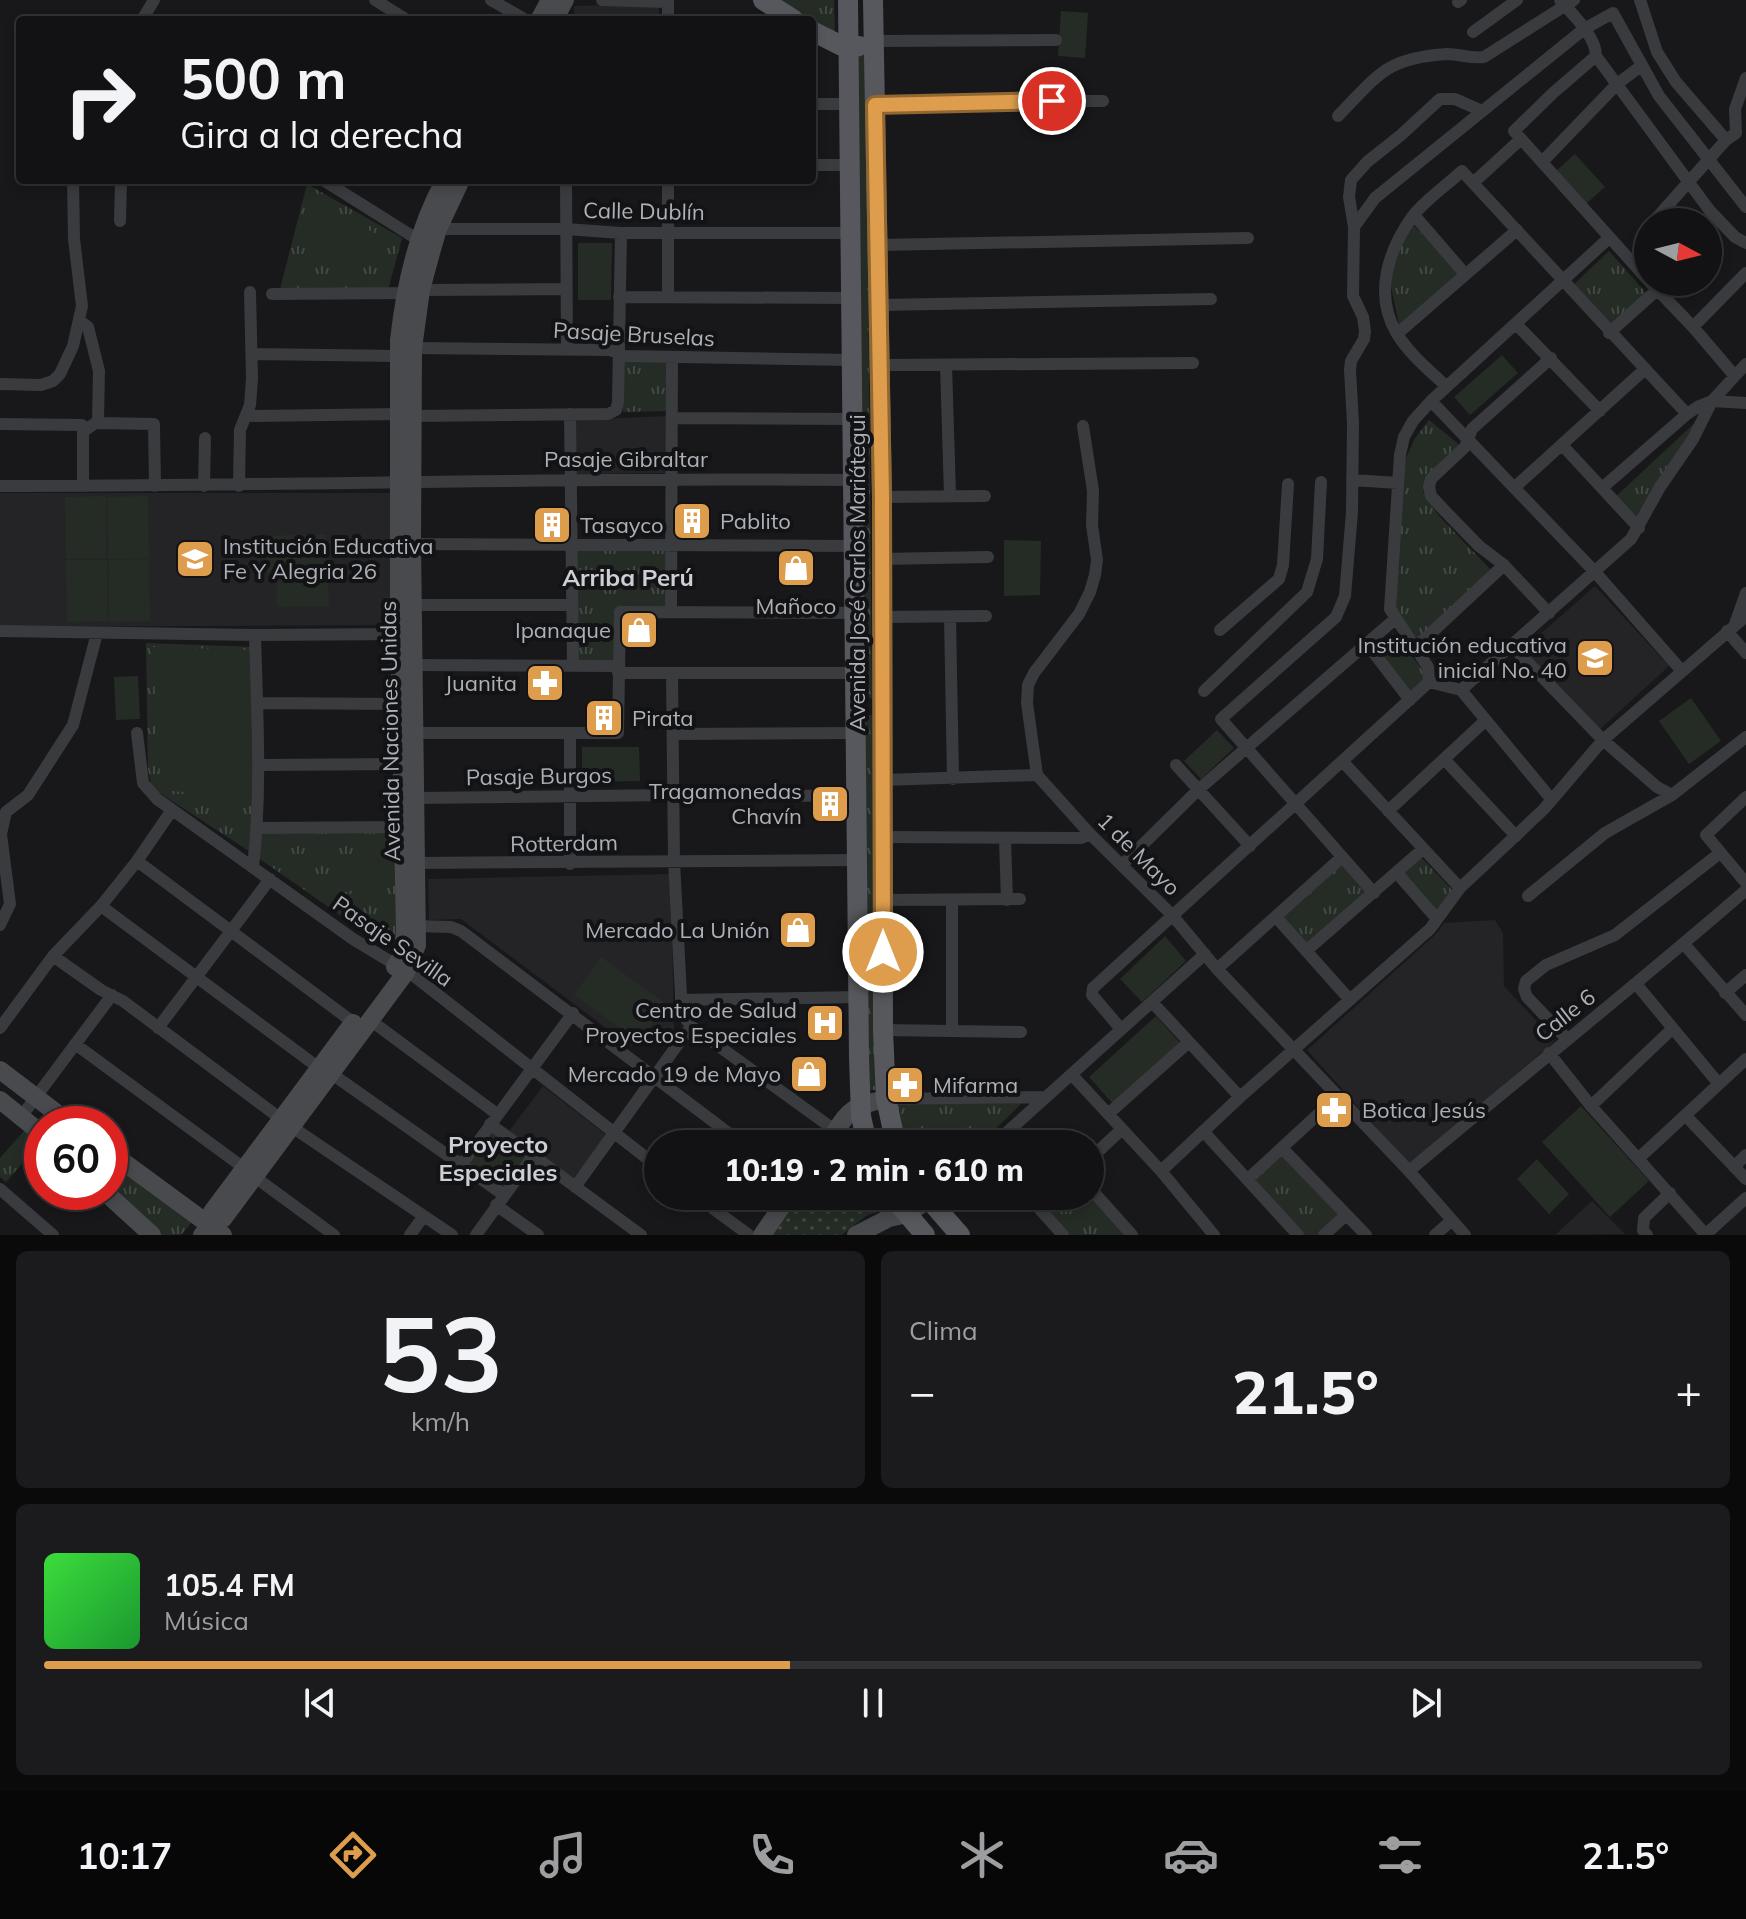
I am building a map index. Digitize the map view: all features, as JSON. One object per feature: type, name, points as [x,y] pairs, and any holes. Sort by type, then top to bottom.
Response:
[{"type":"main road","points":[[763,0],[788,16]]},
{"type":"main road","name":"Avenida José Carlos Mariátegui","points":[[848,0],[858,997],[860,1104],[865,1130]]},
{"type":"main road","name":"Avenida José Carlos Mariátegui","points":[[873,0],[882,497],[883,1030],[886,1099],[893,1130]]},
{"type":"main road","points":[[816,37],[848,49],[874,41]]},
{"type":"main road","points":[[856,708],[882,707]]},
{"type":"main road","points":[[904,1210],[925,1235]]},
{"type":"main road","points":[[940,1210],[960,1235]]},
{"type":"street","points":[[375,0],[401,16]]},
{"type":"street","points":[[491,0],[519,16]]},
{"type":"street","points":[[602,0],[668,1]]},
{"type":"street","points":[[1473,32],[1517,0]]},
{"type":"street","points":[[1640,0],[1657,52],[1676,82],[1726,140]]},
{"type":"street","points":[[1338,116],[1379,73],[1402,60],[1419,55],[1484,57],[1566,2],[1597,51],[1596,56],[1648,130],[1710,211],[1735,237],[1746,243]]},
{"type":"street","points":[[1354,227],[1375,198],[1584,29],[1613,13],[1659,96],[1746,207]]},
{"type":"street","points":[[874,41],[1056,40]]},
{"type":"street","points":[[1596,56],[1514,131],[1634,265]]},
{"type":"street","points":[[1542,162],[1617,84],[1641,66]]},
{"type":"street","points":[[1666,208],[1726,140],[1736,133],[1735,109],[1746,78]]},
{"type":"street","points":[[1374,893],[1221,719],[1336,617],[1342,608],[1352,512],[1350,370],[1365,331],[1363,317],[1353,296],[1351,180],[1367,162],[1440,99],[1455,99],[1482,111]]},
{"type":"street","points":[[875,105],[961,101],[1103,101]]},
{"type":"street","points":[[816,104],[848,104]]},
{"type":"street","points":[[1473,183],[1521,139]]},
{"type":"street","points":[[816,165],[849,165]]},
{"type":"street","points":[[1446,386],[1397,334],[1388,315],[1385,282],[1387,267],[1414,215],[1462,171],[1687,414]]},
{"type":"street","points":[[0,384],[41,385],[53,381],[60,374],[73,346],[82,306],[74,239],[73,184]]},
{"type":"street","points":[[120,221],[121,184]]},
{"type":"street","points":[[329,184],[420,241]]},
{"type":"street","name":"Avenida Naciones Unidas","points":[[411,926],[402,827],[399,704],[406,634],[406,352],[420,241],[435,199],[445,184]]},
{"type":"street","name":"Avenida Naciones Unidas","points":[[413,292],[438,229],[446,184]]},
{"type":"street","points":[[566,184],[567,349]]},
{"type":"street","points":[[668,184],[668,296]]},
{"type":"street","points":[[1414,215],[1465,274]]},
{"type":"street","name":"Calle Dublín","points":[[438,229],[850,233]]},
{"type":"street","points":[[1397,334],[1517,230]]},
{"type":"street","points":[[246,416],[608,414],[616,410],[621,233]]},
{"type":"street","points":[[879,245],[1248,238]]},
{"type":"street","points":[[1429,682],[1428,667],[1390,609],[1400,455],[1404,437],[1413,421],[1446,386],[1517,325],[1609,238]]},
{"type":"street","points":[[1693,327],[1746,273]]},
{"type":"street","points":[[272,294],[566,289]]},
{"type":"street","points":[[239,486],[240,430],[250,405],[250,292]]},
{"type":"street","points":[[1609,333],[1641,296]]},
{"type":"street","points":[[1663,296],[1734,375]]},
{"type":"street","points":[[619,297],[850,298]]},
{"type":"street","points":[[879,305],[1211,299]]},
{"type":"street","points":[[80,321],[88,327],[99,371],[100,398],[92,426],[83,434],[83,486]]},
{"type":"street","points":[[1517,325],[1600,411]]},
{"type":"street","name":"Pasaje Bruselas","points":[[252,354],[567,349],[610,350],[625,356],[852,360]]},
{"type":"street","points":[[671,612],[672,357]]},
{"type":"street","points":[[1549,613],[1504,565],[1453,520],[1431,496],[1429,487],[1431,479],[1465,447],[1472,429],[1551,358]]},
{"type":"street","points":[[880,365],[1193,363]]},
{"type":"street","points":[[1461,690],[1631,539],[1693,439],[1712,401],[1746,364]]},
{"type":"street","points":[[946,365],[950,495]]},
{"type":"street","points":[[1515,487],[1644,370]]},
{"type":"street","points":[[1431,401],[1595,572],[1681,670]]},
{"type":"street","points":[[1602,488],[1699,406],[1712,401],[1746,403]]},
{"type":"street","points":[[570,414],[573,665]]},
{"type":"street","points":[[672,418],[853,419]]},
{"type":"street","points":[[0,424],[154,424],[155,486]]},
{"type":"street","points":[[883,780],[1037,775],[1027,703],[1028,685],[1079,614],[1095,575],[1097,560],[1092,525],[1093,491],[1083,426]]},
{"type":"street","points":[[204,486],[205,438]]},
{"type":"street","points":[[1563,446],[1639,528]]},
{"type":"street","name":"Pasaje Gibraltar","points":[[0,486],[239,486],[671,478],[853,480]]},
{"type":"street","points":[[1352,480],[1398,483]]},
{"type":"street","points":[[1204,691],[1307,592],[1317,559],[1321,482]]},
{"type":"street","name":"Avenida Naciones Unidas","points":[[212,1229],[212,1212],[249,1172],[401,969],[411,926],[416,863],[413,665],[406,634],[413,605],[412,544],[405,483]]},
{"type":"street","points":[[1220,630],[1279,579],[1283,565],[1288,484]]},
{"type":"street","points":[[882,497],[985,496]]},
{"type":"street","points":[[412,544],[855,546]]},
{"type":"street","points":[[882,559],[988,557]]},
{"type":"street","points":[[1416,647],[1504,565]]},
{"type":"street","points":[[1731,628],[1746,593]]},
{"type":"street","points":[[413,605],[571,605]]},
{"type":"street","points":[[414,733],[618,733],[620,612],[855,613]]},
{"type":"street","points":[[882,617],[986,616]]},
{"type":"street","points":[[1161,1171],[1430,929],[1460,888],[1552,800],[1603,740],[1746,616]]},
{"type":"street","points":[[950,617],[953,779]]},
{"type":"street","points":[[1122,865],[1198,790],[1395,619]]},
{"type":"street","points":[[1731,628],[1746,653]]},
{"type":"street","points":[[0,631],[406,634]]},
{"type":"street","points":[[0,925],[10,904],[1,834],[6,812],[28,795],[73,725],[97,633]]},
{"type":"street","points":[[253,867],[258,828],[259,765],[255,635]]},
{"type":"street","points":[[1367,644],[1410,700]]},
{"type":"street","points":[[1512,646],[1603,740],[1657,787],[1672,795]]},
{"type":"street","points":[[413,665],[573,665],[672,673],[855,673]]},
{"type":"street","points":[[672,673],[674,861],[682,1014],[691,1026],[822,1130]]},
{"type":"street","points":[[1121,1029],[1091,992],[1429,682]]},
{"type":"street","points":[[1429,682],[1461,690],[1552,800]]},
{"type":"street","points":[[257,703],[399,704]]},
{"type":"street","points":[[1388,811],[1486,720]]},
{"type":"street","name":"Pasaje Sevilla","points":[[137,733],[143,783],[157,799],[401,969],[644,1157]]},
{"type":"street","points":[[570,733],[570,864]]},
{"type":"street","points":[[673,734],[855,733]]},
{"type":"street","points":[[1528,896],[1605,833],[1672,795],[1746,737]]},
{"type":"street","points":[[1444,759],[1516,836]]},
{"type":"street","points":[[1343,762],[1460,888]]},
{"type":"street","points":[[259,765],[401,764]]},
{"type":"street","points":[[1176,765],[1250,846]]},
{"type":"street","name":"1 de Mayo","points":[[1037,775],[1090,834],[1172,915],[1217,969],[1409,1171],[1465,1235]]},
{"type":"street","name":"Pasaje Burgos","points":[[415,798],[856,796]]},
{"type":"street","points":[[1746,797],[1707,832],[1707,839],[1746,883]]},
{"type":"street","points":[[0,1028],[53,956],[101,906],[137,861],[172,810]]},
{"type":"street","points":[[258,828],[402,827]]},
{"type":"street","points":[[883,837],[1005,840],[1081,838],[1090,834]]},
{"type":"street","points":[[883,900],[1013,899],[1005,840]]},
{"type":"street","points":[[1306,951],[1423,849]]},
{"type":"street","points":[[1567,1039],[1527,997],[1524,989],[1526,981],[1546,965],[1615,935],[1720,853]]},
{"type":"street","points":[[1217,969],[1342,857]]},
{"type":"street","name":"Rotterdam","points":[[416,863],[857,860]]},
{"type":"street","points":[[137,861],[231,932],[362,1022],[494,1119],[533,1156],[641,1235]]},
{"type":"street","points":[[1397,873],[1437,919]]},
{"type":"street","points":[[158,1028],[270,879]]},
{"type":"street","name":"Calle 6","points":[[1409,1171],[1549,1053],[1637,985],[1746,890]]},
{"type":"street","points":[[952,901],[952,1031]]},
{"type":"street","points":[[101,906],[326,1071],[461,1165],[536,1235]]},
{"type":"street","points":[[1276,917],[1350,1000]]},
{"type":"street","points":[[411,926],[461,931],[725,1130]]},
{"type":"street","points":[[1684,944],[1746,1015]]},
{"type":"street","points":[[1009,1130],[1205,954]]},
{"type":"street","points":[[53,956],[112,995],[287,1123],[452,1235]]},
{"type":"street","points":[[1725,993],[1746,975]]},
{"type":"street","points":[[1637,985],[1671,1030],[1719,1084]]},
{"type":"street","points":[[11,1108],[30,1093],[75,1044],[112,995]]},
{"type":"street","points":[[681,1000],[858,997]]},
{"type":"street","points":[[1152,1002],[1240,1097]]},
{"type":"street","points":[[461,1165],[573,1013]]},
{"type":"street","points":[[575,1187],[691,1026]]},
{"type":"street","points":[[883,1030],[1021,1032]]},
{"type":"street","points":[[1591,1106],[1671,1030]]},
{"type":"street","points":[[1108,1114],[1189,1042]]},
{"type":"street","points":[[75,1044],[334,1235]]},
{"type":"street","points":[[1549,1053],[1591,1106],[1706,1235],[1746,1198]]},
{"type":"street","points":[[1639,1158],[1746,1059]]},
{"type":"street","points":[[0,1070],[47,1106]]},
{"type":"street","points":[[1072,1075],[1161,1171],[1214,1235]]},
{"type":"street","points":[[1248,1179],[1338,1096]]},
{"type":"street","points":[[836,1130],[852,1109],[860,1104],[886,1099],[1046,1097]]},
{"type":"street","points":[[1685,1115],[1746,1179]]},
{"type":"street","points":[[1104,1146],[1122,1129]]},
{"type":"street","points":[[1203,1131],[1298,1235]]},
{"type":"street","points":[[1282,1148],[1366,1235]]},
{"type":"street","points":[[1734,1167],[1746,1155]]},
{"type":"street","points":[[476,1235],[533,1156]]},
{"type":"street","points":[[128,1166],[212,1229]]},
{"type":"street","points":[[0,1189],[53,1235]]},
{"type":"street","points":[[1647,1235],[1643,1230],[1644,1218],[1670,1193]]},
{"type":"street","points":[[1104,1204],[1132,1235]]},
{"type":"street","points":[[125,1210],[152,1235]]},
{"type":"street","points":[[715,1210],[749,1235]]},
{"type":"street","points":[[762,1235],[779,1210]]},
{"type":"street","points":[[856,1235],[912,1210]]},
{"type":"street","points":[[1041,1210],[1063,1235]]},
{"type":"street","points":[[1324,1235],[1346,1215]]},
{"type":"street","points":[[410,1235],[423,1217]]},
{"type":"street","points":[[1435,1235],[1452,1220]]},
{"type":"shaded area","points":[[659,4],[659,16],[574,16],[574,6]]},
{"type":"shaded area","points":[[668,416],[667,473],[576,474],[575,420]]},
{"type":"shaded area","name":"Institución Educativa Fe Y Alegria 26","points":[[0,493],[390,493],[390,625],[0,627]]},
{"type":"shaded area","name":"Institución educativa inicial No. 40","points":[[1595,586],[1669,666],[1598,731],[1521,651]]},
{"type":"shaded area","points":[[671,874],[674,1033],[661,1044],[630,1046],[461,919],[429,920],[428,879]]},
{"type":"shaded area","points":[[1495,920],[1503,933],[1504,986],[1555,1041],[1410,1165],[1307,1050],[1436,934],[1444,923]]},
{"type":"shaded area","points":[[543,1086],[606,1135],[573,1179],[509,1131]]},
{"type":"shaded area","points":[[1592,1201],[1625,1234],[1555,1235]]},
{"type":"green space","points":[[775,0],[834,0],[835,38],[816,26],[816,16],[801,16]]},
{"type":"green space","points":[[1061,11],[1088,13],[1085,58],[1058,56]]},
{"type":"green space","points":[[866,54],[872,698],[861,699],[850,57]]},
{"type":"green space","points":[[1575,154],[1605,187],[1586,204],[1556,171]]},
{"type":"green space","points":[[307,184],[402,238],[388,290],[280,289]]},
{"type":"green space","points":[[323,205],[376,234],[359,267],[304,237]]},
{"type":"green space","points":[[1411,223],[1462,273],[1400,329],[1389,277]]},
{"type":"green space","points":[[578,243],[612,243],[611,300],[578,300]]},
{"type":"green space","points":[[1609,251],[1634,279],[1634,296],[1645,296],[1609,329],[1570,288]]},
{"type":"green space","points":[[1502,355],[1518,373],[1470,415],[1454,397]]},
{"type":"green space","points":[[623,357],[669,358],[668,411],[623,412]]},
{"type":"green space","points":[[1701,417],[1636,531],[1610,502]]},
{"type":"green space","points":[[1429,420],[1461,446],[1424,482],[1423,492],[1439,516],[1491,570],[1417,640],[1395,612],[1404,463],[1415,438]]},
{"type":"green space","points":[[106,496],[106,558],[66,559],[65,497]]},
{"type":"green space","points":[[148,496],[149,558],[108,559],[107,497]]},
{"type":"green space","points":[[326,534],[327,570],[267,572],[266,536]]},
{"type":"green space","points":[[1004,540],[1041,541],[1040,595],[1004,596]]},
{"type":"green space","points":[[572,548],[670,550],[669,610],[618,610],[616,664],[575,662]]},
{"type":"green space","points":[[149,559],[150,621],[109,622],[108,560]]},
{"type":"green space","points":[[66,560],[107,560],[108,621],[67,622]]},
{"type":"green space","points":[[328,578],[329,606],[277,607],[277,579]]},
{"type":"green space","points":[[1393,633],[1425,673],[1424,682],[1409,695],[1374,650]]},
{"type":"green space","points":[[146,643],[254,647],[252,853],[152,788],[148,769]]},
{"type":"green space","points":[[152,647],[251,650],[256,798],[161,790]]},
{"type":"green space","points":[[138,676],[140,719],[116,720],[114,677]]},
{"type":"green space","points":[[1691,698],[1721,741],[1689,764],[1659,721]]},
{"type":"green space","points":[[861,715],[873,715],[879,1090],[866,1090]]},
{"type":"green space","points":[[1217,730],[1234,748],[1201,779],[1184,761]]},
{"type":"green space","points":[[582,747],[639,747],[640,781],[582,782]]},
{"type":"green space","points":[[399,828],[401,925],[390,950],[257,857],[260,829]]},
{"type":"green space","points":[[379,858],[382,885],[340,893],[337,865]]},
{"type":"green space","points":[[1422,858],[1453,891],[1436,911],[1401,873]]},
{"type":"green space","points":[[1343,863],[1370,892],[1308,946],[1281,917]]},
{"type":"green space","points":[[1165,936],[1186,961],[1142,1002],[1120,979]]},
{"type":"green space","points":[[601,957],[666,1004],[639,1042],[574,995]]},
{"type":"green space","points":[[1156,1016],[1181,1044],[1114,1105],[1089,1077]]},
{"type":"green space","points":[[1023,1102],[994,1130],[899,1130],[893,1105]]},
{"type":"green space","points":[[1581,1106],[1649,1181],[1610,1217],[1542,1142]]},
{"type":"green space","points":[[491,1127],[530,1157],[504,1192],[464,1164]]},
{"type":"green space","points":[[24,1131],[24,1161],[6,1182],[0,1177],[0,1158]]},
{"type":"green space","points":[[1281,1154],[1339,1214],[1317,1235],[1303,1235],[1254,1178]]},
{"type":"green space","points":[[1537,1159],[1569,1194],[1549,1214],[1517,1179]]},
{"type":"green space","points":[[128,1175],[192,1222],[181,1235],[159,1235],[128,1208]]},
{"type":"green space","points":[[785,1210],[882,1210],[866,1216],[842,1235],[766,1235]]},
{"type":"green space","points":[[1104,1210],[1128,1235],[1068,1235],[1045,1211]]},
{"type":"place","name":"Pablito","points":[[692,521]]},
{"type":"place","name":"Tasayco","points":[[552,525]]},
{"type":"place","name":"Institución Educativa Fe Y Alegria 26","points":[[195,559]]},
{"type":"place","name":"Mañoco","points":[[796,568]]},
{"type":"place","name":"Ipanaque","points":[[639,630]]},
{"type":"place","name":"Institución educativa inicial No. 40","points":[[1595,658]]},
{"type":"place","name":"Juanita","points":[[545,683]]},
{"type":"place","name":"Pirata","points":[[604,718]]},
{"type":"place","name":"Tragamonedas Chavín","points":[[830,804]]},
{"type":"place","name":"Mercado La Unión","points":[[798,930]]},
{"type":"place","name":"Centro de Salud Proyectos Especiales","points":[[825,1023]]},
{"type":"place","name":"Mercado 19 de Mayo","points":[[809,1074]]},
{"type":"place","name":"Mifarma","points":[[905,1085]]},
{"type":"place","name":"Botica Jesús","points":[[1334,1110]]},
{"type":"district","name":"Arriba Perú","points":[[628,578]]},
{"type":"district","name":"Proyecto Especiales","points":[[498,1159]]},
{"type":"route","points":[[883,952],[882,497],[875,105],[1052,101]]}]
